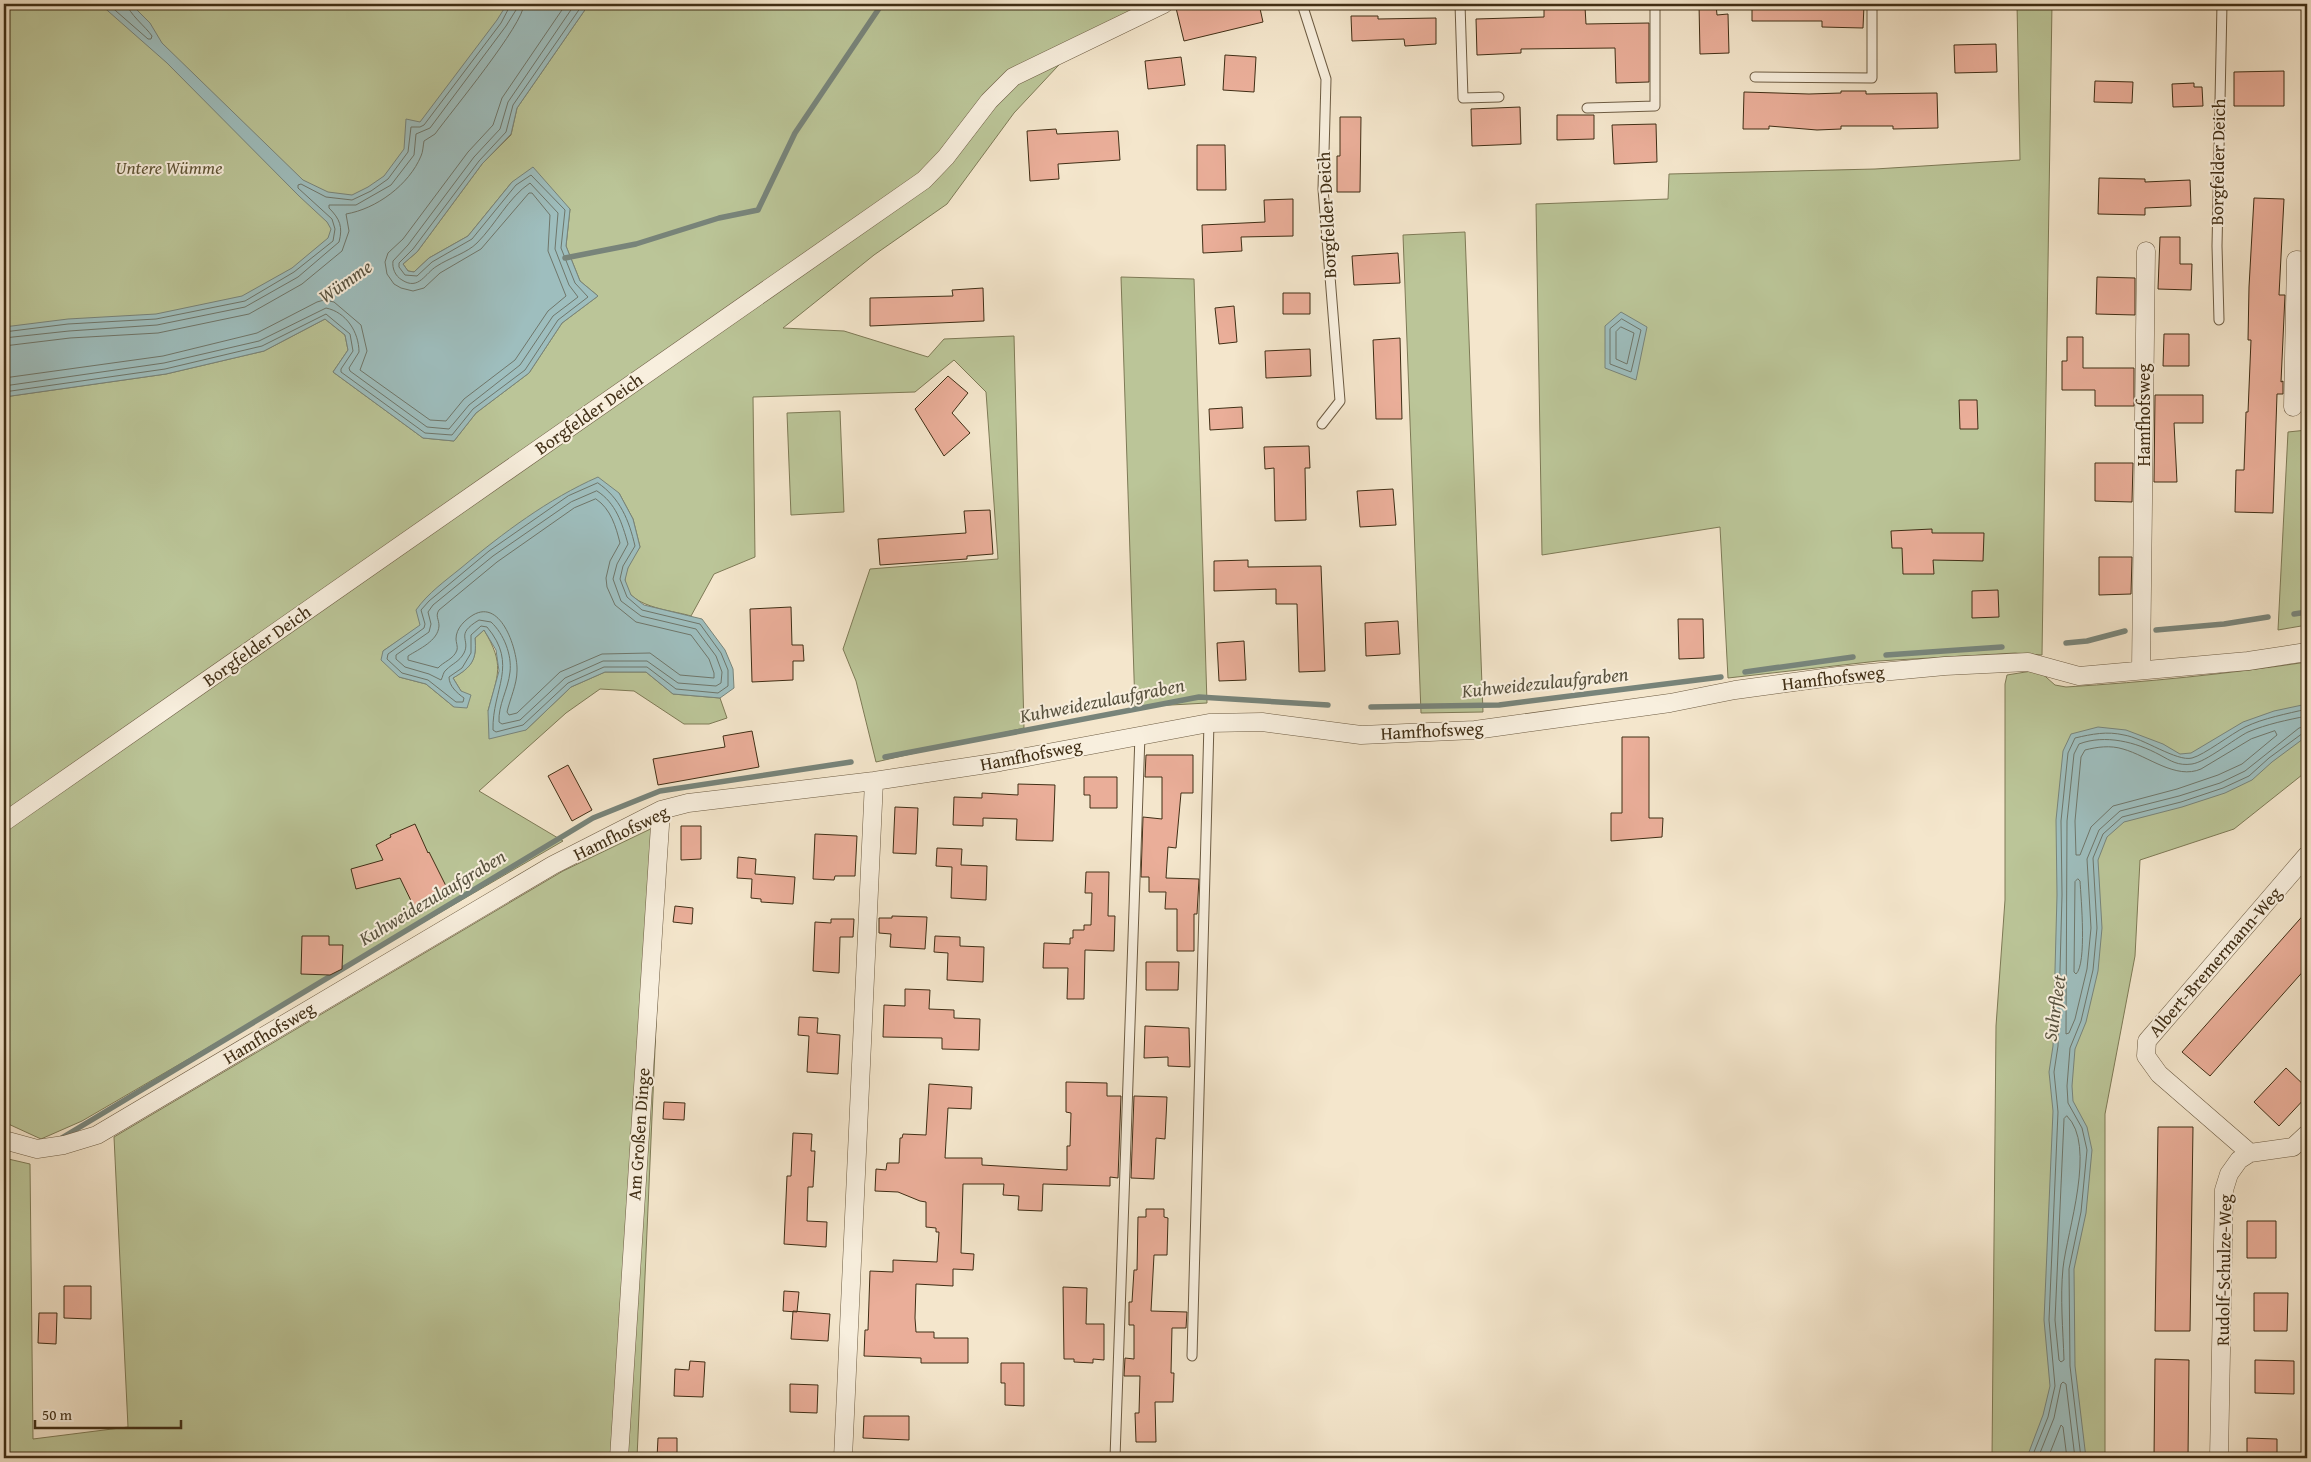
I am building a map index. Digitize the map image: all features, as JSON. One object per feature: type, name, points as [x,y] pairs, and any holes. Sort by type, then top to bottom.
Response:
[{"type":"street","name":"Borgfelder Deich","points":[[4,822],[924,180],[946,157],[989,101],[1013,77],[1164,4]]},
{"type":"street","name":"Hamfhofsweg","points":[[2141,670],[2146,251]]},
{"type":"street","points":[[2293,407],[2296,260],[2307,261]]},
{"type":"street","name":"Hamfhofsweg","points":[[4,1140],[37,1149],[64,1145],[97,1135],[553,865],[660,810],[688,803],[874,781],[1000,762],[1140,734],[1209,723],[1262,722],[1361,736],[1475,730],[1670,703],[1735,690],[1887,671],[2028,662],[2079,676],[2248,662],[2307,652]]},
{"type":"street","points":[[842,1458],[874,781]]},
{"type":"street","name":"Am Großen Dinge","points":[[619,1458],[660,810]]},
{"type":"street","name":"Albert-Bremermann-Weg","points":[[2250,1153],[2160,1074],[2146,1056],[2147,1041],[2307,855]]},
{"type":"street","points":[[2250,1153],[2293,1148],[2307,1134]]},
{"type":"street","name":"Rudolf-Schulze-Weg","points":[[2219,1458],[2224,1190],[2229,1174],[2239,1160],[2250,1153]]},
{"type":"lane","name":"Borgfelder Deich","points":[[1302,4],[1326,79],[1323,189],[1340,401],[1322,424]]},
{"type":"lane","points":[[1460,4],[1463,98],[1499,97]]},
{"type":"lane","points":[[1587,108],[1655,106],[1655,4]]},
{"type":"lane","points":[[1755,77],[1872,78],[1872,4]]},
{"type":"lane","name":"Borgfelder Deich","points":[[2218,320],[2217,246],[2222,4]]},
{"type":"lane","points":[[1192,1356],[1209,723]]},
{"type":"lane","points":[[1115,1458],[1140,734]]},
{"type":"green space","name":"Untere Wümme","points":[[4,4],[552,4],[357,270],[4,366]]},
{"type":"green space","points":[[589,4],[1154,4],[1085,37],[1014,113],[947,204],[874,255],[783,328],[844,331],[928,357],[944,339],[1014,336],[1024,728],[876,762],[856,681],[843,649],[870,569],[998,559],[986,392],[954,360],[915,392],[753,397],[755,557],[714,574],[691,616],[650,606],[632,596],[626,588],[627,570],[640,547],[633,519],[619,493],[383,651],[399,677],[426,684],[454,707],[461,691],[453,678],[465,670],[472,662],[475,652],[475,638],[484,630],[495,652],[498,670],[488,711],[526,730],[571,687],[605,672],[646,672],[673,694],[720,698],[727,718],[709,724],[684,724],[634,691],[600,689],[566,713],[479,791],[563,841],[82,1121],[41,1139],[4,1122],[4,397],[166,374],[264,351],[325,319],[345,335],[348,350],[333,372],[423,438],[454,441],[476,413],[529,373],[562,323],[598,296],[580,281],[566,246],[570,209],[512,182],[468,236],[429,258],[414,272],[408,271],[403,264],[417,252],[482,164],[511,135],[517,108]]},
{"type":"green space","points":[[2017,4],[2052,4],[2042,655],[2015,653],[1878,661],[1728,678],[1720,527],[1542,555],[1536,204],[1668,199],[1669,174],[1875,169],[2020,160]]},
{"type":"green space","points":[[1465,232],[1483,712],[1421,713],[1403,235]]},
{"type":"green space","points":[[1121,277],[1194,279],[1207,703],[1135,707]]},
{"type":"green space","points":[[840,411],[844,512],[791,515],[787,413]]},
{"type":"green space","points":[[2307,430],[2307,625],[2278,630],[2288,432]]},
{"type":"green space","points":[[2307,662],[2307,771],[2234,829],[2140,860],[2135,956],[2105,1114],[2105,1458],[1992,1458],[1996,1026],[2005,900],[2005,684],[2007,675],[2038,670],[2055,685],[2066,687],[2187,677]]},
{"type":"green space","points":[[665,822],[637,1458],[4,1458],[4,1158],[30,1164],[33,1439],[128,1427],[114,1137],[563,871]]},
{"type":"water","name":"Wümme","points":[[100,4],[131,4],[150,23],[162,43],[303,180],[328,192],[352,195],[384,176],[404,149],[406,119],[420,122],[507,4],[589,4],[517,108],[511,134],[482,164],[417,252],[403,264],[408,271],[414,272],[429,258],[468,236],[512,182],[533,167],[570,209],[566,246],[580,281],[598,296],[562,323],[529,373],[476,413],[454,441],[423,438],[333,372],[348,350],[345,335],[325,319],[264,351],[166,374],[4,397],[4,327],[68,319],[156,314],[242,296],[292,268],[328,238],[331,229],[327,222],[167,63]]},
{"type":"water","points":[[1621,312],[1647,327],[1636,380],[1605,368],[1605,326]]},
{"type":"water","points":[[598,477],[619,493],[633,519],[640,547],[628,568],[625,580],[631,595],[644,605],[702,619],[725,650],[733,669],[734,688],[720,698],[673,694],[646,672],[605,672],[571,687],[526,730],[489,739],[488,711],[499,671],[496,650],[484,630],[475,638],[475,652],[472,662],[465,670],[453,678],[461,691],[471,695],[467,708],[454,707],[426,684],[399,677],[381,660],[383,651],[420,625],[416,610],[443,583],[526,518],[561,496]]},
{"type":"water","points":[[2307,704],[2307,736],[2272,762],[2252,780],[2225,793],[2182,807],[2124,822],[2107,837],[2098,860],[2102,928],[2098,971],[2086,1022],[2075,1049],[2072,1086],[2073,1101],[2087,1127],[2092,1150],[2086,1213],[2074,1269],[2075,1366],[2086,1458],[2029,1458],[2029,1452],[2043,1415],[2050,1386],[2044,1320],[2053,1111],[2049,1072],[2053,1046],[2057,895],[2056,820],[2063,751],[2071,734],[2098,727],[2126,730],[2163,744],[2180,754],[2191,753],[2243,722],[2274,711]]},
{"type":"building","points":[[1194,4],[1259,4],[1263,22],[1184,41],[1176,8]]},
{"type":"building","points":[[1699,4],[1716,4],[1717,15],[1728,14],[1729,53],[1700,54]]},
{"type":"building","points":[[1752,4],[1864,5],[1863,28],[1822,27],[1822,21],[1752,21]]},
{"type":"building","points":[[1585,7],[1586,24],[1649,23],[1649,82],[1616,83],[1615,48],[1521,49],[1521,53],[1477,55],[1476,19],[1544,17],[1544,8]]},
{"type":"building","points":[[1351,16],[1378,16],[1378,19],[1436,18],[1436,44],[1405,46],[1404,39],[1352,41]]},
{"type":"building","points":[[1996,44],[1997,72],[1955,73],[1954,45]]},
{"type":"building","points":[[1225,55],[1256,57],[1254,92],[1223,90]]},
{"type":"building","points":[[1181,57],[1185,85],[1148,89],[1145,61]]},
{"type":"building","points":[[2284,71],[2284,106],[2234,106],[2234,72]]},
{"type":"building","points":[[2095,81],[2133,82],[2132,103],[2094,102]]},
{"type":"building","points":[[2194,83],[2194,87],[2202,87],[2203,106],[2173,107],[2172,84]]},
{"type":"building","points":[[1841,91],[1866,91],[1866,94],[1937,93],[1938,128],[1893,129],[1893,126],[1841,126],[1841,129],[1817,130],[1769,126],[1769,129],[1743,129],[1744,92],[1809,94],[1841,93]]},
{"type":"building","points":[[1520,107],[1521,144],[1472,146],[1471,109]]},
{"type":"building","points":[[1557,115],[1594,115],[1594,139],[1557,140]]},
{"type":"building","points":[[1340,117],[1361,117],[1360,192],[1337,192],[1337,156],[1340,156]]},
{"type":"building","points":[[1656,124],[1657,162],[1614,164],[1612,125]]},
{"type":"building","points":[[1056,129],[1057,134],[1118,131],[1120,160],[1058,164],[1059,179],[1030,181],[1027,131]]},
{"type":"building","points":[[1197,145],[1225,145],[1226,190],[1197,190]]},
{"type":"building","points":[[2099,178],[2145,179],[2145,182],[2190,180],[2191,206],[2145,208],[2145,215],[2098,214]]},
{"type":"building","points":[[2254,198],[2284,199],[2279,295],[2285,295],[2281,382],[2283,381],[2283,394],[2277,394],[2273,513],[2235,512],[2236,470],[2244,470],[2246,412],[2248,412],[2251,340],[2248,340],[2249,287]]},
{"type":"building","points":[[1293,199],[1293,236],[1241,237],[1242,251],[1203,253],[1202,225],[1265,222],[1264,200]]},
{"type":"building","points":[[2160,237],[2180,237],[2180,264],[2192,264],[2191,290],[2158,289]]},
{"type":"building","points":[[1398,253],[1400,283],[1354,285],[1352,256]]},
{"type":"building","points":[[2097,277],[2135,278],[2135,315],[2096,314]]},
{"type":"building","points":[[983,288],[984,321],[870,326],[870,298],[953,296],[952,290]]},
{"type":"building","points":[[1283,293],[1310,293],[1310,314],[1283,314]]},
{"type":"building","points":[[2306,296],[2307,331],[2305,331]]},
{"type":"building","points":[[1234,306],[1237,342],[1219,344],[1215,308]]},
{"type":"building","points":[[2164,334],[2189,334],[2189,366],[2163,366]]},
{"type":"building","points":[[2067,337],[2083,337],[2083,368],[2134,368],[2134,406],[2095,406],[2095,390],[2062,390],[2062,361],[2067,361]]},
{"type":"building","points":[[1400,338],[1402,419],[1376,419],[1373,340]]},
{"type":"building","points":[[1310,349],[1311,376],[1266,378],[1265,351]]},
{"type":"building","points":[[948,376],[968,393],[952,413],[970,433],[944,456],[915,409]]},
{"type":"building","points":[[2304,380],[2307,380],[2307,395],[2304,395]]},
{"type":"building","points":[[2155,395],[2203,395],[2203,423],[2174,423],[2177,482],[2154,482]]},
{"type":"building","points":[[1959,400],[1977,400],[1978,429],[1960,429]]},
{"type":"building","points":[[1242,407],[1243,428],[1210,430],[1209,409]]},
{"type":"building","points":[[1309,446],[1310,468],[1305,468],[1306,520],[1275,521],[1274,468],[1265,469],[1264,447]]},
{"type":"building","points":[[2095,463],[2133,463],[2132,502],[2095,501]]},
{"type":"building","points":[[1393,489],[1396,525],[1360,527],[1357,491]]},
{"type":"building","points":[[990,510],[993,554],[967,556],[967,559],[880,565],[878,539],[966,533],[964,511]]},
{"type":"building","points":[[1932,529],[1932,533],[1984,533],[1983,561],[1933,560],[1934,574],[1903,574],[1902,548],[1892,548],[1891,531]]},
{"type":"building","points":[[2099,557],[2132,557],[2131,594],[2099,595]]},
{"type":"building","points":[[1248,560],[1248,567],[1321,566],[1325,671],[1299,672],[1297,604],[1276,604],[1276,589],[1214,591],[1214,561]]},
{"type":"building","points":[[1998,590],[1999,617],[1972,618],[1972,591]]},
{"type":"building","points":[[791,607],[792,645],[803,645],[804,661],[793,661],[793,680],[752,682],[750,609]]},
{"type":"building","points":[[1678,619],[1703,619],[1704,658],[1679,659]]},
{"type":"building","points":[[1398,621],[1400,654],[1366,656],[1365,623]]},
{"type":"building","points":[[1244,641],[1246,680],[1219,681],[1217,643]]},
{"type":"building","points":[[752,731],[759,767],[658,785],[653,759],[725,747],[723,736]]},
{"type":"building","points":[[1622,737],[1649,737],[1649,818],[1663,818],[1662,837],[1611,841],[1611,813],[1622,813]]},
{"type":"building","points":[[1146,755],[1193,755],[1193,793],[1181,793],[1176,848],[1168,847],[1166,878],[1199,879],[1197,914],[1194,914],[1194,951],[1177,951],[1177,909],[1165,909],[1166,892],[1149,892],[1149,877],[1141,877],[1143,817],[1162,819],[1162,777],[1145,777]]},
{"type":"building","points":[[568,765],[592,810],[572,821],[548,776]]},
{"type":"building","points":[[1084,777],[1117,777],[1117,808],[1090,808],[1090,795],[1084,795]]},
{"type":"building","points":[[1018,784],[1055,785],[1053,841],[1016,840],[1017,819],[983,818],[983,826],[953,825],[954,797],[982,798],[982,793],[1018,795]]},
{"type":"building","points":[[895,807],[918,808],[916,854],[893,853]]},
{"type":"building","points":[[415,824],[451,896],[417,913],[400,878],[356,889],[351,869],[383,860],[376,845],[391,837],[390,835]]},
{"type":"building","points":[[681,826],[701,826],[701,859],[681,860]]},
{"type":"building","points":[[815,834],[857,836],[855,876],[835,876],[834,880],[813,879]]},
{"type":"building","points":[[937,848],[962,849],[961,865],[987,866],[986,900],[951,898],[952,867],[936,866]]},
{"type":"building","points":[[738,857],[756,859],[755,874],[795,877],[793,904],[761,902],[761,899],[751,898],[752,879],[737,878]]},
{"type":"building","points":[[1086,872],[1109,872],[1108,916],[1115,916],[1114,951],[1085,950],[1084,999],[1067,999],[1068,968],[1043,968],[1044,943],[1070,944],[1070,938],[1073,938],[1073,930],[1084,930],[1084,925],[1091,925],[1092,893],[1085,893]]},
{"type":"building","points":[[675,906],[693,908],[692,924],[673,922]]},
{"type":"building","points":[[2307,911],[2307,967],[2210,1076],[2182,1052]]},
{"type":"building","points":[[892,916],[927,917],[925,949],[890,947],[891,934],[879,933],[879,918],[892,918]]},
{"type":"building","points":[[831,919],[854,919],[853,937],[840,937],[839,973],[813,971],[815,922],[831,923]]},
{"type":"building","points":[[302,936],[329,936],[329,945],[343,945],[342,969],[330,975],[301,974]]},
{"type":"building","points":[[935,936],[960,937],[960,946],[984,947],[983,982],[947,980],[948,953],[934,952]]},
{"type":"building","points":[[1146,962],[1179,962],[1178,990],[1146,990]]},
{"type":"building","points":[[905,989],[930,990],[929,1009],[954,1010],[954,1018],[980,1019],[979,1050],[942,1049],[942,1038],[883,1037],[884,1005],[905,1006]]},
{"type":"building","points":[[799,1017],[818,1018],[817,1033],[840,1035],[838,1074],[807,1072],[809,1036],[798,1035]]},
{"type":"building","points":[[1145,1026],[1189,1028],[1190,1067],[1168,1066],[1168,1057],[1144,1058]]},
{"type":"building","points":[[2286,1068],[2307,1088],[2307,1096],[2279,1126],[2254,1102]]},
{"type":"building","points":[[1066,1082],[1107,1083],[1107,1096],[1121,1096],[1118,1178],[1110,1177],[1110,1186],[1043,1184],[1042,1211],[1018,1210],[1019,1196],[1003,1195],[1004,1184],[963,1184],[961,1253],[974,1254],[973,1270],[953,1269],[953,1286],[916,1284],[915,1318],[916,1332],[934,1332],[934,1338],[968,1338],[968,1363],[921,1363],[921,1358],[864,1356],[865,1330],[868,1330],[870,1271],[893,1272],[893,1260],[937,1262],[939,1232],[936,1232],[936,1228],[926,1227],[926,1202],[898,1192],[875,1191],[876,1169],[886,1170],[887,1163],[899,1163],[900,1138],[902,1138],[903,1134],[926,1135],[929,1084],[972,1087],[971,1109],[948,1108],[945,1158],[982,1158],[982,1165],[1067,1170],[1067,1146],[1070,1146],[1071,1113],[1066,1112]]},
{"type":"building","points":[[1134,1096],[1167,1097],[1165,1139],[1156,1138],[1154,1179],[1131,1178]]},
{"type":"building","points":[[664,1102],[685,1103],[684,1120],[663,1119]]},
{"type":"building","points":[[2158,1127],[2193,1127],[2190,1331],[2155,1331]]},
{"type":"building","points":[[793,1133],[812,1134],[811,1151],[815,1151],[813,1187],[808,1187],[807,1221],[827,1222],[826,1247],[784,1244],[787,1176],[791,1176]]},
{"type":"building","points":[[1146,1209],[1164,1209],[1164,1217],[1168,1218],[1167,1255],[1154,1255],[1151,1311],[1187,1312],[1186,1328],[1172,1328],[1171,1373],[1174,1373],[1173,1402],[1155,1402],[1156,1442],[1136,1442],[1135,1413],[1139,1413],[1140,1376],[1124,1376],[1125,1358],[1134,1359],[1134,1325],[1129,1325],[1129,1302],[1132,1302],[1134,1270],[1137,1270],[1138,1217],[1146,1217]]},
{"type":"building","points":[[2247,1221],[2276,1221],[2276,1258],[2247,1258]]},
{"type":"building","points":[[64,1286],[91,1286],[91,1319],[64,1318]]},
{"type":"building","points":[[1063,1287],[1087,1288],[1086,1324],[1104,1324],[1104,1360],[1093,1359],[1093,1363],[1074,1362],[1074,1359],[1064,1359]]},
{"type":"building","points":[[784,1291],[799,1292],[797,1312],[783,1311]]},
{"type":"building","points":[[2254,1293],[2288,1293],[2287,1331],[2254,1331]]},
{"type":"building","points":[[793,1311],[830,1314],[828,1341],[791,1339]]},
{"type":"building","points":[[39,1313],[57,1313],[56,1344],[38,1343]]},
{"type":"building","points":[[2155,1359],[2189,1360],[2188,1458],[2154,1458]]},
{"type":"building","points":[[2255,1360],[2294,1361],[2294,1394],[2255,1393]]},
{"type":"building","points":[[690,1361],[705,1362],[703,1397],[674,1396],[675,1369],[689,1370]]},
{"type":"building","points":[[1001,1363],[1024,1363],[1024,1406],[1005,1405],[1005,1383],[1001,1383]]},
{"type":"building","points":[[790,1384],[818,1385],[817,1413],[790,1412]]},
{"type":"building","points":[[864,1416],[909,1416],[909,1440],[863,1438]]},
{"type":"building","points":[[658,1438],[677,1438],[677,1458],[657,1458]]},
{"type":"building","points":[[2247,1438],[2277,1439],[2277,1458],[2247,1458]]},
{"type":"waterway","points":[[565,258],[636,244],[719,218],[758,210],[795,133],[882,4]]},
{"type":"waterway","name":"Kuhweidezulaufgraben","points":[[2294,614],[2307,612]]},
{"type":"waterway","name":"Kuhweidezulaufgraben","points":[[2156,630],[2224,624],[2268,617]]},
{"type":"waterway","name":"Kuhweidezulaufgraben","points":[[2066,643],[2087,641],[2125,631]]},
{"type":"waterway","name":"Kuhweidezulaufgraben","points":[[1886,655],[2002,647]]},
{"type":"waterway","name":"Kuhweidezulaufgraben","points":[[1745,672],[1853,657]]},
{"type":"waterway","name":"Kuhweidezulaufgraben","points":[[1371,707],[1499,705],[1721,677]]},
{"type":"waterway","name":"Kuhweidezulaufgraben","points":[[885,757],[1199,697],[1328,705]]},
{"type":"waterway","name":"Kuhweidezulaufgraben","points":[[60,1139],[593,818],[660,791],[851,762]]},
{"type":"waterway","name":"Kuhweidezulaufgraben","points":[[4,1456],[30,1458]]},
{"type":"water label","name":"Suhrfleet","points":[[2054,1008]]}]
